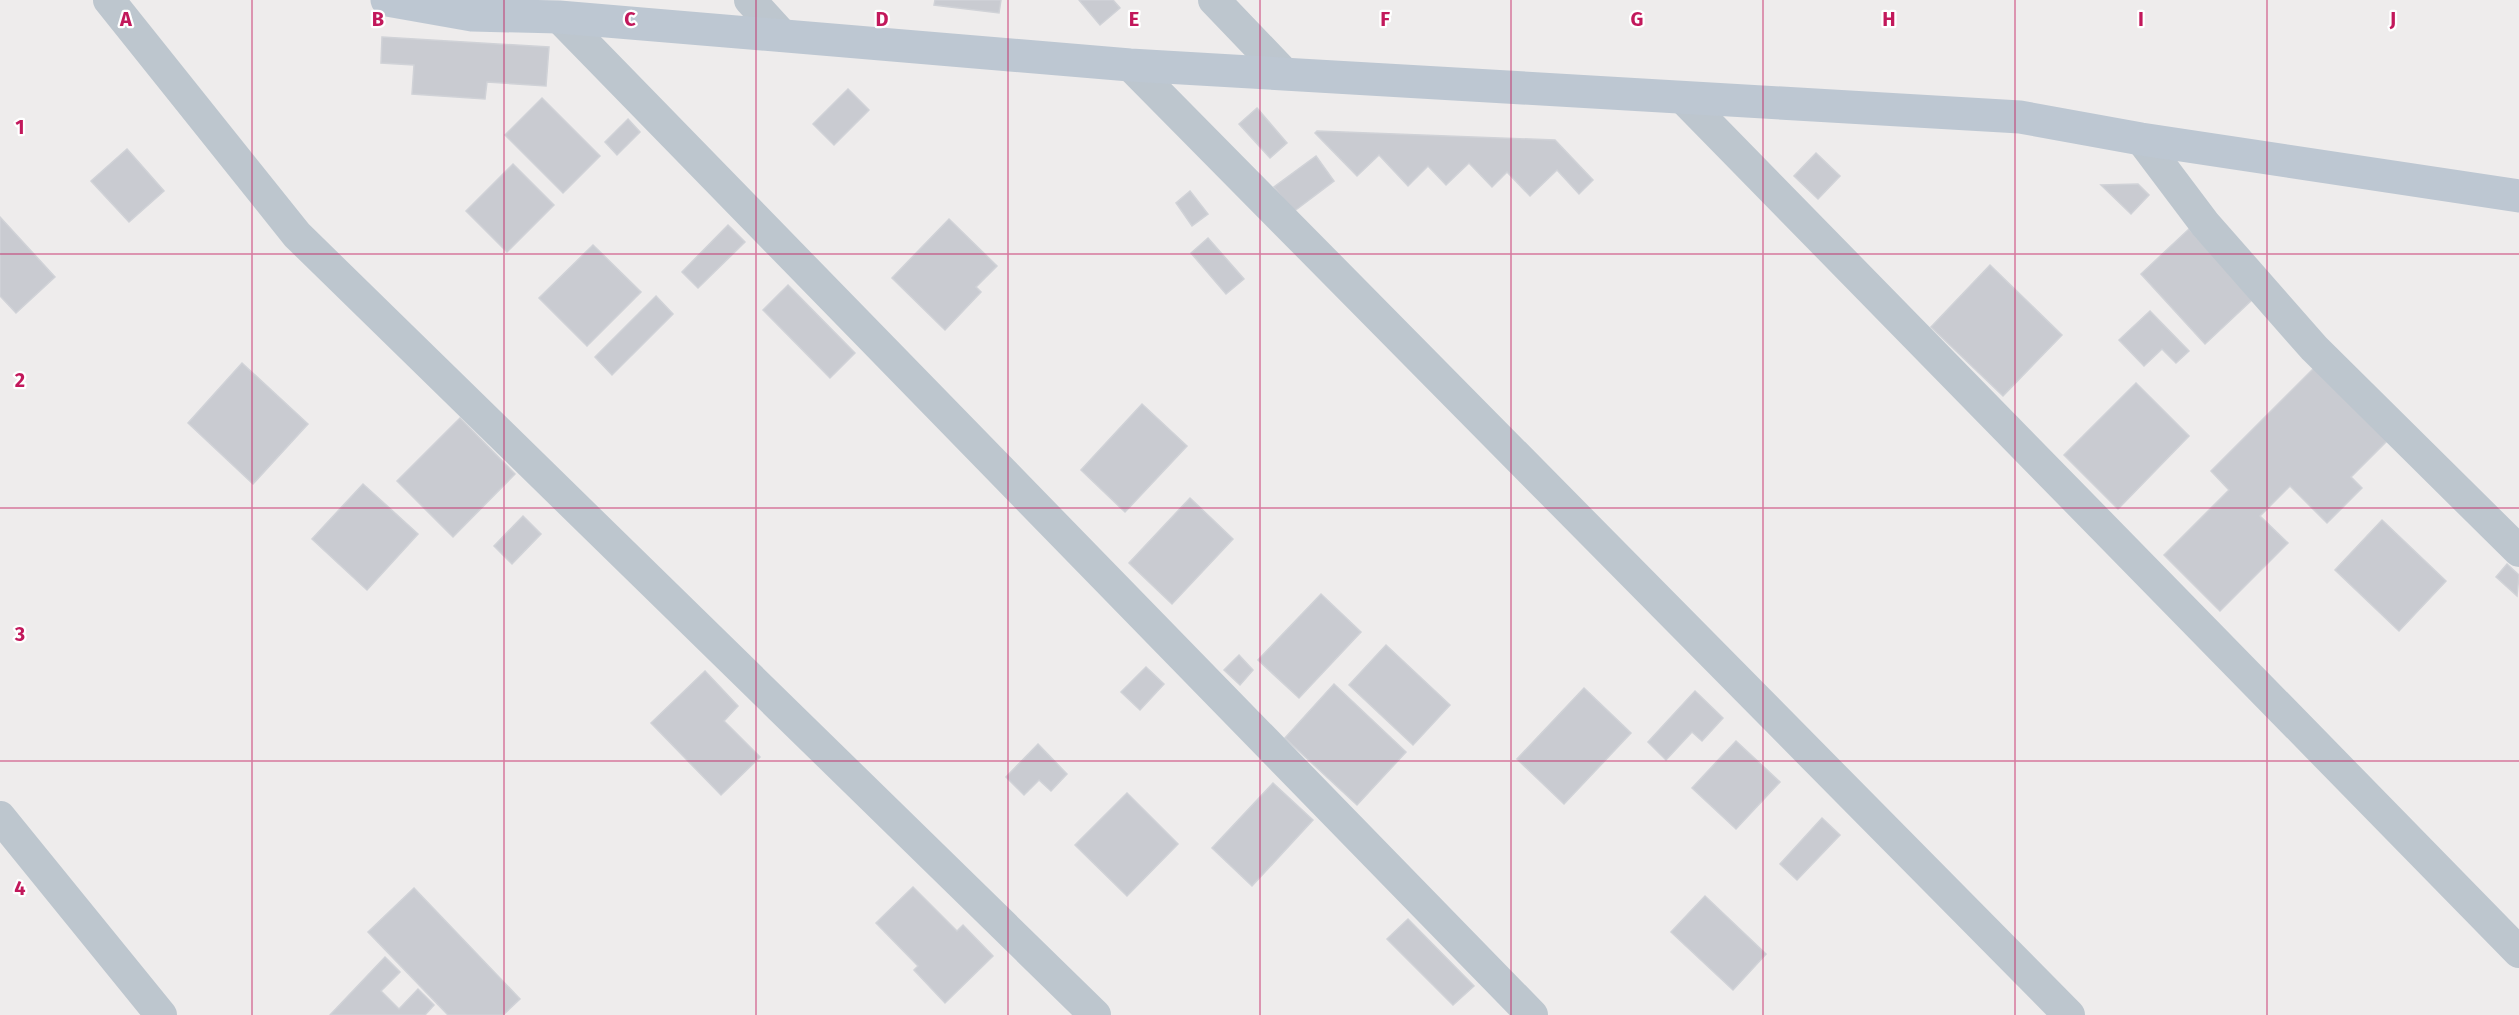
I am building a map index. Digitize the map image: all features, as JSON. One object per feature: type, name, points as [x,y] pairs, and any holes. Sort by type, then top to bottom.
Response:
[{"type":"street","points":[[109,0],[297,235],[1095,1015]]},
{"type":"street","points":[[387,0],[559,17],[1130,65],[1283,72],[2020,117],[2141,139],[2519,196]]},
{"type":"street","points":[[750,0],[783,36]]},
{"type":"street","points":[[1214,0],[1283,72]]},
{"type":"street","points":[[559,17],[1532,1015]]},
{"type":"street","points":[[1130,65],[2069,1015]]},
{"type":"street","points":[[1682,97],[2519,952]]},
{"type":"street","points":[[2141,139],[2205,224],[2314,348],[2519,551]]},
{"type":"street","points":[[0,817],[161,1015]]},
{"type":"building","points":[[935,0],[1001,0],[999,13],[934,5]]},
{"type":"building","points":[[1079,0],[1113,0],[1120,8],[1100,25]]},
{"type":"building","points":[[382,37],[549,47],[546,86],[487,82],[485,99],[412,94],[414,65],[381,63]]},
{"type":"building","points":[[848,89],[869,110],[834,145],[813,124]]},
{"type":"building","points":[[542,98],[600,156],[563,193],[505,135]]},
{"type":"building","points":[[1257,108],[1287,143],[1270,158],[1239,124]]},
{"type":"building","points":[[628,119],[640,132],[617,155],[605,142]]},
{"type":"building","points":[[1317,131],[1555,140],[1593,180],[1579,194],[1557,170],[1530,196],[1507,172],[1492,187],[1469,163],[1446,185],[1428,166],[1408,186],[1379,155],[1357,176],[1315,133]]},
{"type":"building","points":[[127,149],[164,191],[129,222],[91,181]]},
{"type":"building","points":[[1816,153],[1840,176],[1818,199],[1794,176]]},
{"type":"building","points":[[1316,156],[1334,181],[1293,212],[1274,187]]},
{"type":"building","points":[[513,164],[554,205],[507,252],[466,211]]},
{"type":"building","points":[[2138,184],[2149,195],[2131,214],[2101,185]]},
{"type":"building","points":[[1190,191],[1208,214],[1192,226],[1176,203]]},
{"type":"building","points":[[0,217],[55,277],[16,313],[0,296]]},
{"type":"building","points":[[949,219],[997,266],[976,287],[981,292],[945,330],[892,278]]},
{"type":"building","points":[[728,225],[745,242],[698,288],[682,272]]},
{"type":"building","points":[[2189,229],[2253,299],[2205,344],[2141,274]]},
{"type":"building","points":[[1208,238],[1244,279],[1226,294],[1191,253]]},
{"type":"building","points":[[593,245],[641,292],[587,346],[539,298]]},
{"type":"building","points":[[1990,265],[2062,335],[2003,396],[1931,327]]},
{"type":"building","points":[[788,285],[855,353],[830,378],[763,310]]},
{"type":"building","points":[[656,296],[673,314],[612,375],[595,357]]},
{"type":"building","points":[[2150,311],[2189,351],[2176,363],[2162,349],[2144,366],[2119,340]]},
{"type":"building","points":[[242,363],[308,424],[253,484],[188,423]]},
{"type":"building","points":[[2316,366],[2390,438],[2351,477],[2362,488],[2327,523],[2290,486],[2260,516],[2288,543],[2220,611],[2164,555],[2229,490],[2211,471]]},
{"type":"building","points":[[2136,383],[2189,436],[2118,509],[2064,455]]},
{"type":"building","points":[[1142,404],[1187,446],[1125,512],[1081,470]]},
{"type":"building","points":[[460,418],[515,474],[453,537],[397,481]]},
{"type":"building","points":[[363,484],[418,534],[367,590],[312,539]]},
{"type":"building","points":[[1190,498],[1233,539],[1172,604],[1129,563]]},
{"type":"building","points":[[523,516],[541,534],[512,564],[494,546]]},
{"type":"building","points":[[2382,520],[2446,581],[2399,631],[2335,570]]},
{"type":"building","points":[[2507,564],[2519,575],[2517,596],[2496,577]]},
{"type":"building","points":[[1321,594],[1361,632],[1299,698],[1258,660]]},
{"type":"building","points":[[1386,645],[1450,705],[1413,745],[1349,685]]},
{"type":"building","points":[[1239,655],[1253,670],[1240,685],[1224,670]]},
{"type":"building","points":[[1146,667],[1164,684],[1140,710],[1121,692]]},
{"type":"building","points":[[705,671],[738,706],[724,721],[760,757],[721,795],[651,723]]},
{"type":"building","points":[[1334,684],[1406,752],[1357,805],[1285,738]]},
{"type":"building","points":[[1584,688],[1631,733],[1564,804],[1517,759]]},
{"type":"building","points":[[1695,691],[1723,718],[1702,741],[1692,732],[1666,760],[1648,742]]},
{"type":"building","points":[[1736,741],[1780,782],[1736,829],[1692,788]]},
{"type":"building","points":[[1038,744],[1067,774],[1051,791],[1039,780],[1024,795],[1006,777]]},
{"type":"building","points":[[1273,783],[1313,820],[1252,886],[1212,848]]},
{"type":"building","points":[[1127,793],[1178,844],[1127,896],[1075,845]]},
{"type":"building","points":[[1822,818],[1840,835],[1797,880],[1780,864]]},
{"type":"building","points":[[913,887],[957,931],[963,925],[993,956],[945,1003],[914,970],[918,966],[876,923]]},
{"type":"building","points":[[414,888],[520,999],[503,1015],[448,1015],[368,932]]},
{"type":"building","points":[[1705,896],[1766,954],[1733,990],[1671,932]]},
{"type":"building","points":[[1408,919],[1474,986],[1453,1005],[1387,939]]},
{"type":"building","points":[[385,957],[400,972],[381,991],[399,1009],[418,989],[434,1005],[425,1015],[330,1015]]}]
